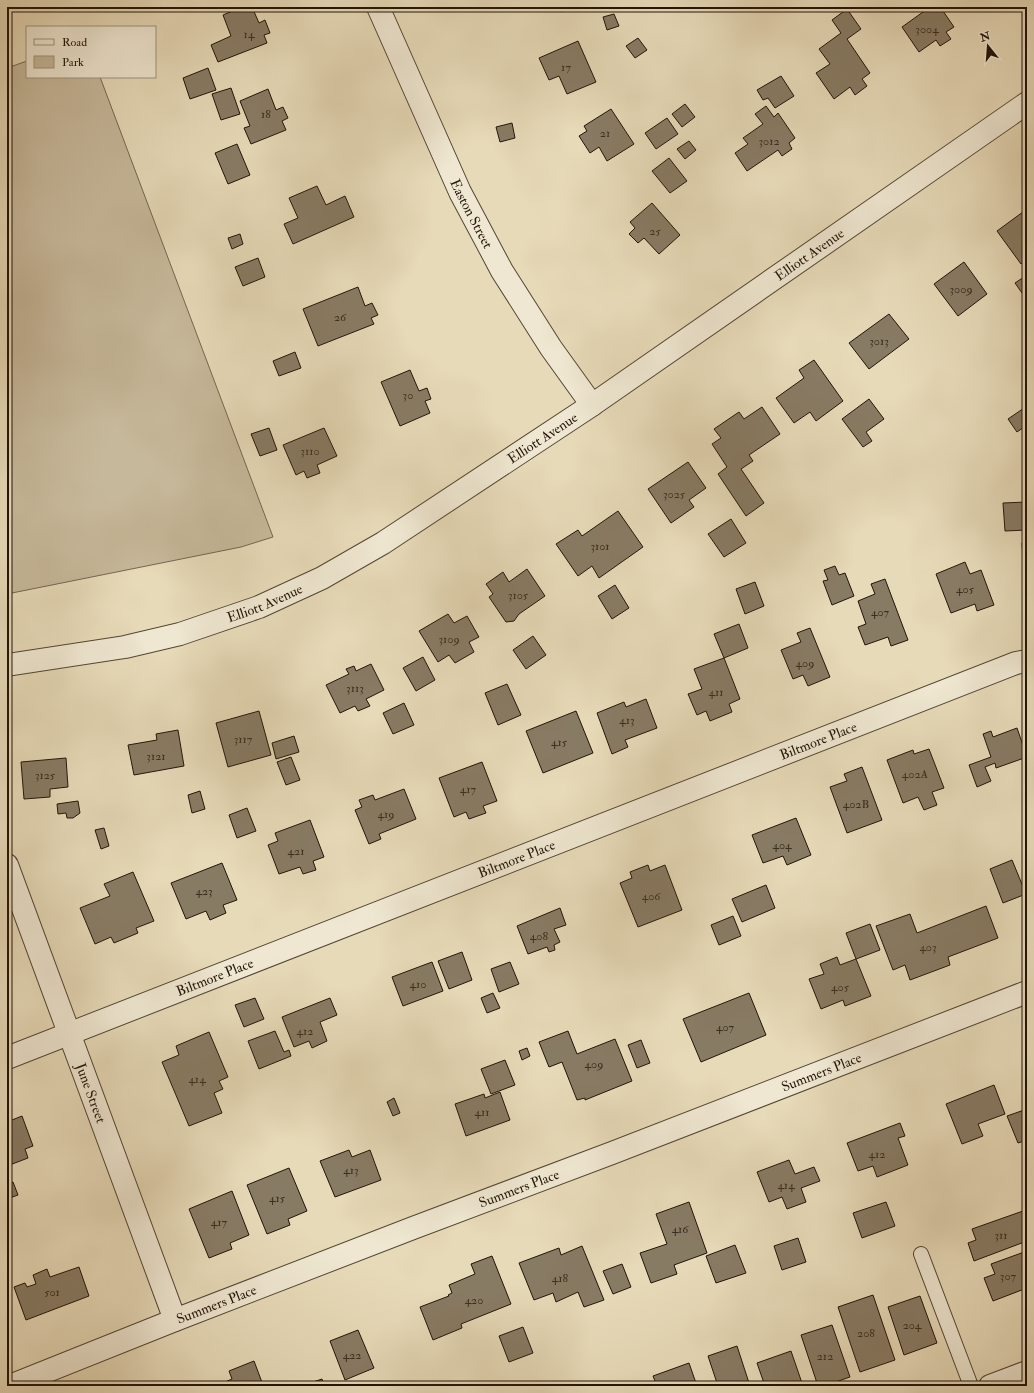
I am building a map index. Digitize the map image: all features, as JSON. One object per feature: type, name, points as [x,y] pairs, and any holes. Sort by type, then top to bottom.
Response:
[{"type":"street","name":"Easton Street","points":[[378,7],[460,192],[495,258],[551,348],[592,405]]},
{"type":"street","name":"Elliott Avenue","points":[[7,665],[125,647],[180,634],[258,607],[322,578],[383,543],[592,405],[1027,103]]},
{"type":"street","name":"Biltmore Place","points":[[7,1058],[1001,668],[1027,661]]},
{"type":"street","name":"June Street","points":[[7,865],[175,1320]]},
{"type":"street","name":"Summers Place","points":[[10,1386],[175,1320],[1027,992]]},
{"type":"street","points":[[990,1386],[1027,1372]]},
{"type":"lane","points":[[921,1254],[971,1386]]},
{"type":"green space","points":[[26,61],[26,78],[100,78],[273,537],[241,547],[7,594],[7,68]]},
{"type":"building","points":[[242,7],[252,7],[259,23],[265,20],[270,33],[264,35],[267,43],[218,62],[211,45],[231,36],[223,15]]},
{"type":"building","points":[[559,7],[574,7],[561,12]]},
{"type":"building","points":[[930,7],[948,7],[943,11],[954,27],[946,32],[951,39],[940,46],[936,40],[919,52],[902,27]]},
{"type":"building","points":[[847,9],[861,29],[847,39],[870,73],[862,79],[867,86],[855,95],[850,87],[834,99],[816,73],[830,64],[819,49],[841,33],[832,20]]},
{"type":"building","points":[[614,14],[619,26],[607,30],[603,17]]},
{"type":"building","points":[[638,38],[647,50],[635,58],[626,46]]},
{"type":"building","points":[[578,41],[596,82],[567,94],[559,76],[549,80],[539,58]]},
{"type":"building","points":[[208,68],[216,90],[190,99],[183,78]]},
{"type":"building","points":[[781,76],[794,96],[775,108],[768,98],[763,100],[757,90]]},
{"type":"building","points":[[231,88],[240,114],[221,120],[212,94]]},
{"type":"building","points":[[268,89],[276,110],[283,107],[288,118],[282,121],[286,130],[251,144],[244,128],[250,126],[240,101]]},
{"type":"building","points":[[685,104],[695,117],[682,127],[672,114]]},
{"type":"building","points":[[766,106],[774,117],[778,113],[795,138],[789,143],[792,149],[782,156],[778,150],[747,171],[735,153],[748,144],[743,138],[763,124],[755,114]]},
{"type":"building","points":[[611,109],[634,144],[607,161],[599,147],[590,153],[579,136],[587,131],[584,126]]},
{"type":"building","points":[[667,118],[678,134],[656,149],[645,133]]},
{"type":"building","points":[[512,123],[515,138],[500,142],[496,127]]},
{"type":"building","points":[[689,141],[696,150],[685,159],[677,149]]},
{"type":"building","points":[[237,144],[250,175],[228,184],[215,153]]},
{"type":"building","points":[[669,158],[687,181],[670,193],[652,171]]},
{"type":"building","points":[[317,186],[326,205],[345,196],[354,217],[293,244],[284,224],[298,218],[289,198]]},
{"type":"building","points":[[652,203],[680,235],[659,254],[644,238],[638,243],[629,234],[635,228],[630,222]]},
{"type":"building","points":[[1027,209],[1027,260],[1021,264],[997,231]]},
{"type":"building","points":[[240,234],[243,244],[232,249],[228,238]]},
{"type":"building","points":[[258,258],[265,277],[243,286],[235,267]]},
{"type":"building","points":[[964,262],[987,294],[958,316],[934,284]]},
{"type":"building","points":[[1027,275],[1027,300],[1015,283]]},
{"type":"building","points":[[358,287],[365,306],[372,303],[378,315],[371,318],[374,324],[318,346],[303,309]]},
{"type":"building","points":[[889,314],[909,339],[869,369],[849,343]]},
{"type":"building","points":[[295,352],[301,368],[279,376],[273,361]]},
{"type":"building","points":[[814,360],[843,401],[816,421],[810,412],[794,423],[776,398],[804,378],[799,370]]},
{"type":"building","points":[[410,370],[419,391],[427,388],[431,399],[425,401],[430,413],[400,426],[381,382]]},
{"type":"building","points":[[869,399],[884,419],[866,432],[872,441],[863,447],[842,419]]},
{"type":"building","points":[[1027,406],[1027,425],[1017,432],[1008,419]]},
{"type":"building","points":[[762,407],[780,434],[749,455],[753,461],[741,469],[764,503],[746,516],[718,474],[727,467],[712,444],[721,438],[714,429],[739,412],[744,419]]},
{"type":"building","points":[[269,428],[277,450],[260,456],[251,434]]},
{"type":"building","points":[[324,428],[337,456],[317,465],[320,473],[307,478],[304,471],[296,475],[283,445]]},
{"type":"building","points":[[688,462],[706,488],[689,500],[694,507],[671,523],[648,489]]},
{"type":"building","points":[[1027,502],[1027,530],[1005,531],[1003,503]]},
{"type":"building","points":[[618,511],[643,547],[599,578],[592,566],[578,576],[556,544],[578,530],[582,536]]},
{"type":"building","points":[[731,519],[746,543],[724,557],[708,534]]},
{"type":"building","points":[[1022,543],[1027,543],[1027,592],[1025,592]]},
{"type":"building","points":[[965,562],[970,574],[981,570],[994,605],[977,611],[975,604],[951,613],[936,574]]},
{"type":"building","points":[[835,566],[839,575],[845,573],[854,596],[832,605],[823,581],[828,580],[824,570]]},
{"type":"building","points":[[527,569],[545,596],[519,614],[514,621],[506,622],[489,597],[493,594],[486,584],[503,572],[509,582]]},
{"type":"building","points":[[885,579],[908,640],[891,646],[888,637],[865,645],[858,627],[866,624],[858,601],[875,594],[871,584]]},
{"type":"building","points":[[755,582],[764,606],[745,614],[736,589]]},
{"type":"building","points":[[615,585],[629,608],[612,619],[598,596]]},
{"type":"building","points":[[448,614],[454,623],[467,616],[479,637],[469,642],[474,652],[455,663],[449,655],[438,662],[419,631]]},
{"type":"building","points":[[739,624],[748,648],[724,658],[714,634]]},
{"type":"building","points":[[810,628],[830,677],[808,686],[803,675],[793,679],[781,650],[801,642],[797,633]]},
{"type":"building","points":[[533,636],[546,655],[526,669],[513,650]]},
{"type":"building","points":[[423,657],[435,680],[416,691],[403,668]]},
{"type":"building","points":[[724,658],[740,699],[729,704],[732,712],[710,721],[706,711],[697,715],[688,694],[702,689],[694,669]]},
{"type":"building","points":[[371,664],[384,690],[366,699],[370,706],[358,711],[355,706],[340,713],[326,685],[349,674],[346,669],[354,666],[356,671]]},
{"type":"building","points":[[507,684],[521,715],[498,725],[485,693]]},
{"type":"building","points":[[646,699],[657,728],[625,740],[628,747],[612,754],[597,713],[624,702],[626,707]]},
{"type":"building","points":[[404,703],[414,725],[393,734],[383,713]]},
{"type":"building","points":[[259,711],[271,755],[228,767],[216,723]]},
{"type":"building","points":[[576,711],[593,753],[543,773],[526,731]]},
{"type":"building","points":[[1017,728],[1027,757],[996,768],[995,763],[985,767],[991,781],[977,787],[969,765],[991,757],[983,734],[991,731],[993,737]]},
{"type":"building","points":[[178,730],[184,766],[134,775],[128,745],[157,740],[156,734]]},
{"type":"building","points":[[294,736],[299,752],[276,759],[272,743]]},
{"type":"building","points":[[929,749],[944,788],[932,792],[937,805],[924,810],[918,797],[903,803],[887,760],[913,750],[914,754]]},
{"type":"building","points":[[291,757],[300,780],[286,785],[277,762]]},
{"type":"building","points":[[66,758],[68,787],[50,789],[50,797],[24,799],[21,762]]},
{"type":"building","points":[[482,762],[497,801],[483,806],[486,813],[469,819],[466,812],[454,817],[439,778]]},
{"type":"building","points":[[862,767],[882,820],[847,833],[830,787],[847,781],[844,774]]},
{"type":"building","points":[[404,789],[416,819],[379,834],[381,839],[369,844],[355,810],[362,807],[359,800],[373,795],[375,800]]},
{"type":"building","points":[[200,791],[205,809],[192,813],[188,795]]},
{"type":"building","points":[[78,801],[80,813],[73,818],[67,818],[66,813],[58,814],[57,804]]},
{"type":"building","points":[[247,808],[256,831],[237,838],[229,815]]},
{"type":"building","points":[[796,818],[811,855],[787,865],[783,856],[763,863],[752,835]]},
{"type":"building","points":[[310,820],[324,857],[313,861],[316,870],[303,874],[300,867],[279,874],[268,845],[278,841],[275,833]]},
{"type":"building","points":[[104,828],[109,846],[101,849],[95,830]]},
{"type":"building","points":[[1012,860],[1026,894],[1003,903],[990,869]]},
{"type":"building","points":[[222,863],[237,900],[223,905],[226,913],[210,920],[206,911],[186,919],[171,883]]},
{"type":"building","points":[[648,865],[650,871],[665,865],[682,910],[638,927],[620,883],[632,878],[630,872]]},
{"type":"building","points":[[133,872],[154,921],[136,928],[138,933],[114,943],[111,937],[95,944],[80,908],[110,896],[104,884]]},
{"type":"building","points":[[766,885],[775,908],[742,922],[732,899]]},
{"type":"building","points":[[986,906],[998,938],[948,957],[950,965],[910,980],[905,965],[893,970],[876,926],[910,914],[917,933]]},
{"type":"building","points":[[560,908],[566,925],[554,929],[560,942],[554,945],[555,950],[549,952],[547,947],[528,954],[517,926]]},
{"type":"building","points":[[733,916],[741,936],[719,945],[711,925]]},
{"type":"building","points":[[870,924],[880,950],[856,959],[846,933]]},
{"type":"building","points":[[462,952],[472,980],[449,989],[438,961]]},
{"type":"building","points":[[837,957],[840,965],[856,959],[871,996],[845,1006],[843,1000],[821,1009],[809,979],[824,974],[820,964]]},
{"type":"building","points":[[432,962],[443,991],[403,1006],[392,977]]},
{"type":"building","points":[[510,962],[519,984],[499,992],[491,969]]},
{"type":"building","points":[[493,993],[500,1008],[487,1013],[481,998]]},
{"type":"building","points":[[749,993],[766,1035],[701,1062],[683,1019]]},
{"type":"building","points":[[255,998],[264,1019],[244,1027],[235,1005]]},
{"type":"building","points":[[330,998],[337,1015],[320,1022],[327,1041],[312,1048],[309,1041],[294,1047],[282,1017]]},
{"type":"building","points":[[275,1031],[284,1052],[289,1050],[291,1056],[259,1069],[248,1041]]},
{"type":"building","points":[[568,1031],[577,1054],[615,1039],[632,1081],[585,1100],[585,1098],[577,1100],[562,1062],[549,1067],[539,1042]]},
{"type":"building","points":[[209,1032],[228,1077],[219,1081],[223,1089],[214,1093],[222,1113],[189,1126],[162,1062],[179,1055],[176,1046]]},
{"type":"building","points":[[641,1040],[650,1063],[637,1068],[628,1045]]},
{"type":"building","points":[[527,1048],[530,1056],[522,1060],[519,1051]]},
{"type":"building","points":[[505,1060],[515,1085],[491,1094],[481,1069]]},
{"type":"building","points":[[994,1085],[1005,1114],[978,1124],[983,1136],[962,1144],[946,1104]]},
{"type":"building","points":[[500,1092],[510,1120],[466,1136],[455,1104],[484,1094],[485,1098]]},
{"type":"building","points":[[394,1098],[400,1113],[393,1116],[387,1102]]},
{"type":"building","points":[[1027,1109],[1027,1140],[1018,1143],[1007,1116]]},
{"type":"building","points":[[22,1116],[33,1146],[25,1149],[28,1158],[7,1166],[7,1122]]},
{"type":"building","points":[[900,1123],[905,1136],[898,1138],[908,1165],[877,1177],[873,1166],[858,1171],[847,1143]]},
{"type":"building","points":[[349,1150],[352,1157],[370,1150],[381,1180],[335,1197],[320,1161]]},
{"type":"building","points":[[789,1160],[795,1174],[814,1167],[820,1181],[801,1188],[806,1202],[787,1209],[782,1197],[769,1202],[757,1172]]},
{"type":"building","points":[[289,1168],[307,1211],[288,1219],[290,1225],[267,1234],[247,1185]]},
{"type":"building","points":[[13,1182],[18,1195],[7,1199],[7,1184]]},
{"type":"building","points":[[232,1191],[249,1235],[230,1243],[232,1249],[209,1258],[189,1209]]},
{"type":"building","points":[[689,1202],[707,1253],[674,1265],[677,1274],[651,1283],[640,1253],[667,1244],[656,1214]]},
{"type":"building","points":[[886,1202],[895,1226],[862,1238],[853,1213]]},
{"type":"building","points":[[1023,1211],[1027,1221],[1027,1241],[974,1261],[968,1243],[976,1240],[972,1229]]},
{"type":"building","points":[[798,1238],[806,1262],[782,1270],[774,1246]]},
{"type":"building","points":[[735,1245],[746,1273],[716,1283],[706,1256]]},
{"type":"building","points":[[582,1246],[604,1300],[584,1307],[578,1292],[556,1302],[553,1293],[534,1300],[519,1263],[559,1248],[561,1255]]},
{"type":"building","points":[[1027,1251],[1027,1288],[993,1301],[984,1278],[995,1274],[991,1264]]},
{"type":"building","points":[[492,1256],[511,1304],[461,1324],[462,1328],[433,1340],[420,1307],[449,1296],[448,1295],[452,1293],[449,1285],[475,1274],[471,1264]]},
{"type":"building","points":[[622,1264],[631,1287],[613,1294],[603,1271]]},
{"type":"building","points":[[79,1267],[89,1296],[26,1320],[14,1287],[25,1283],[27,1287],[36,1284],[33,1275],[47,1269],[50,1277]]},
{"type":"building","points":[[873,1295],[895,1360],[860,1372],[838,1307]]},
{"type":"building","points":[[920,1296],[937,1343],[904,1355],[888,1307]]},
{"type":"building","points":[[832,1325],[850,1377],[824,1386],[818,1386],[801,1335]]},
{"type":"building","points":[[523,1327],[533,1353],[509,1362],[499,1336]]},
{"type":"building","points":[[358,1330],[374,1368],[345,1380],[330,1341]]},
{"type":"building","points":[[737,1346],[750,1386],[718,1386],[708,1356]]},
{"type":"building","points":[[791,1351],[803,1386],[765,1386],[757,1363]]},
{"type":"building","points":[[254,1361],[263,1385],[218,1386],[232,1379],[229,1371]]},
{"type":"building","points":[[689,1363],[697,1386],[657,1386],[653,1376]]},
{"type":"building","points":[[322,1379],[324,1386],[308,1386],[307,1384]]}]
